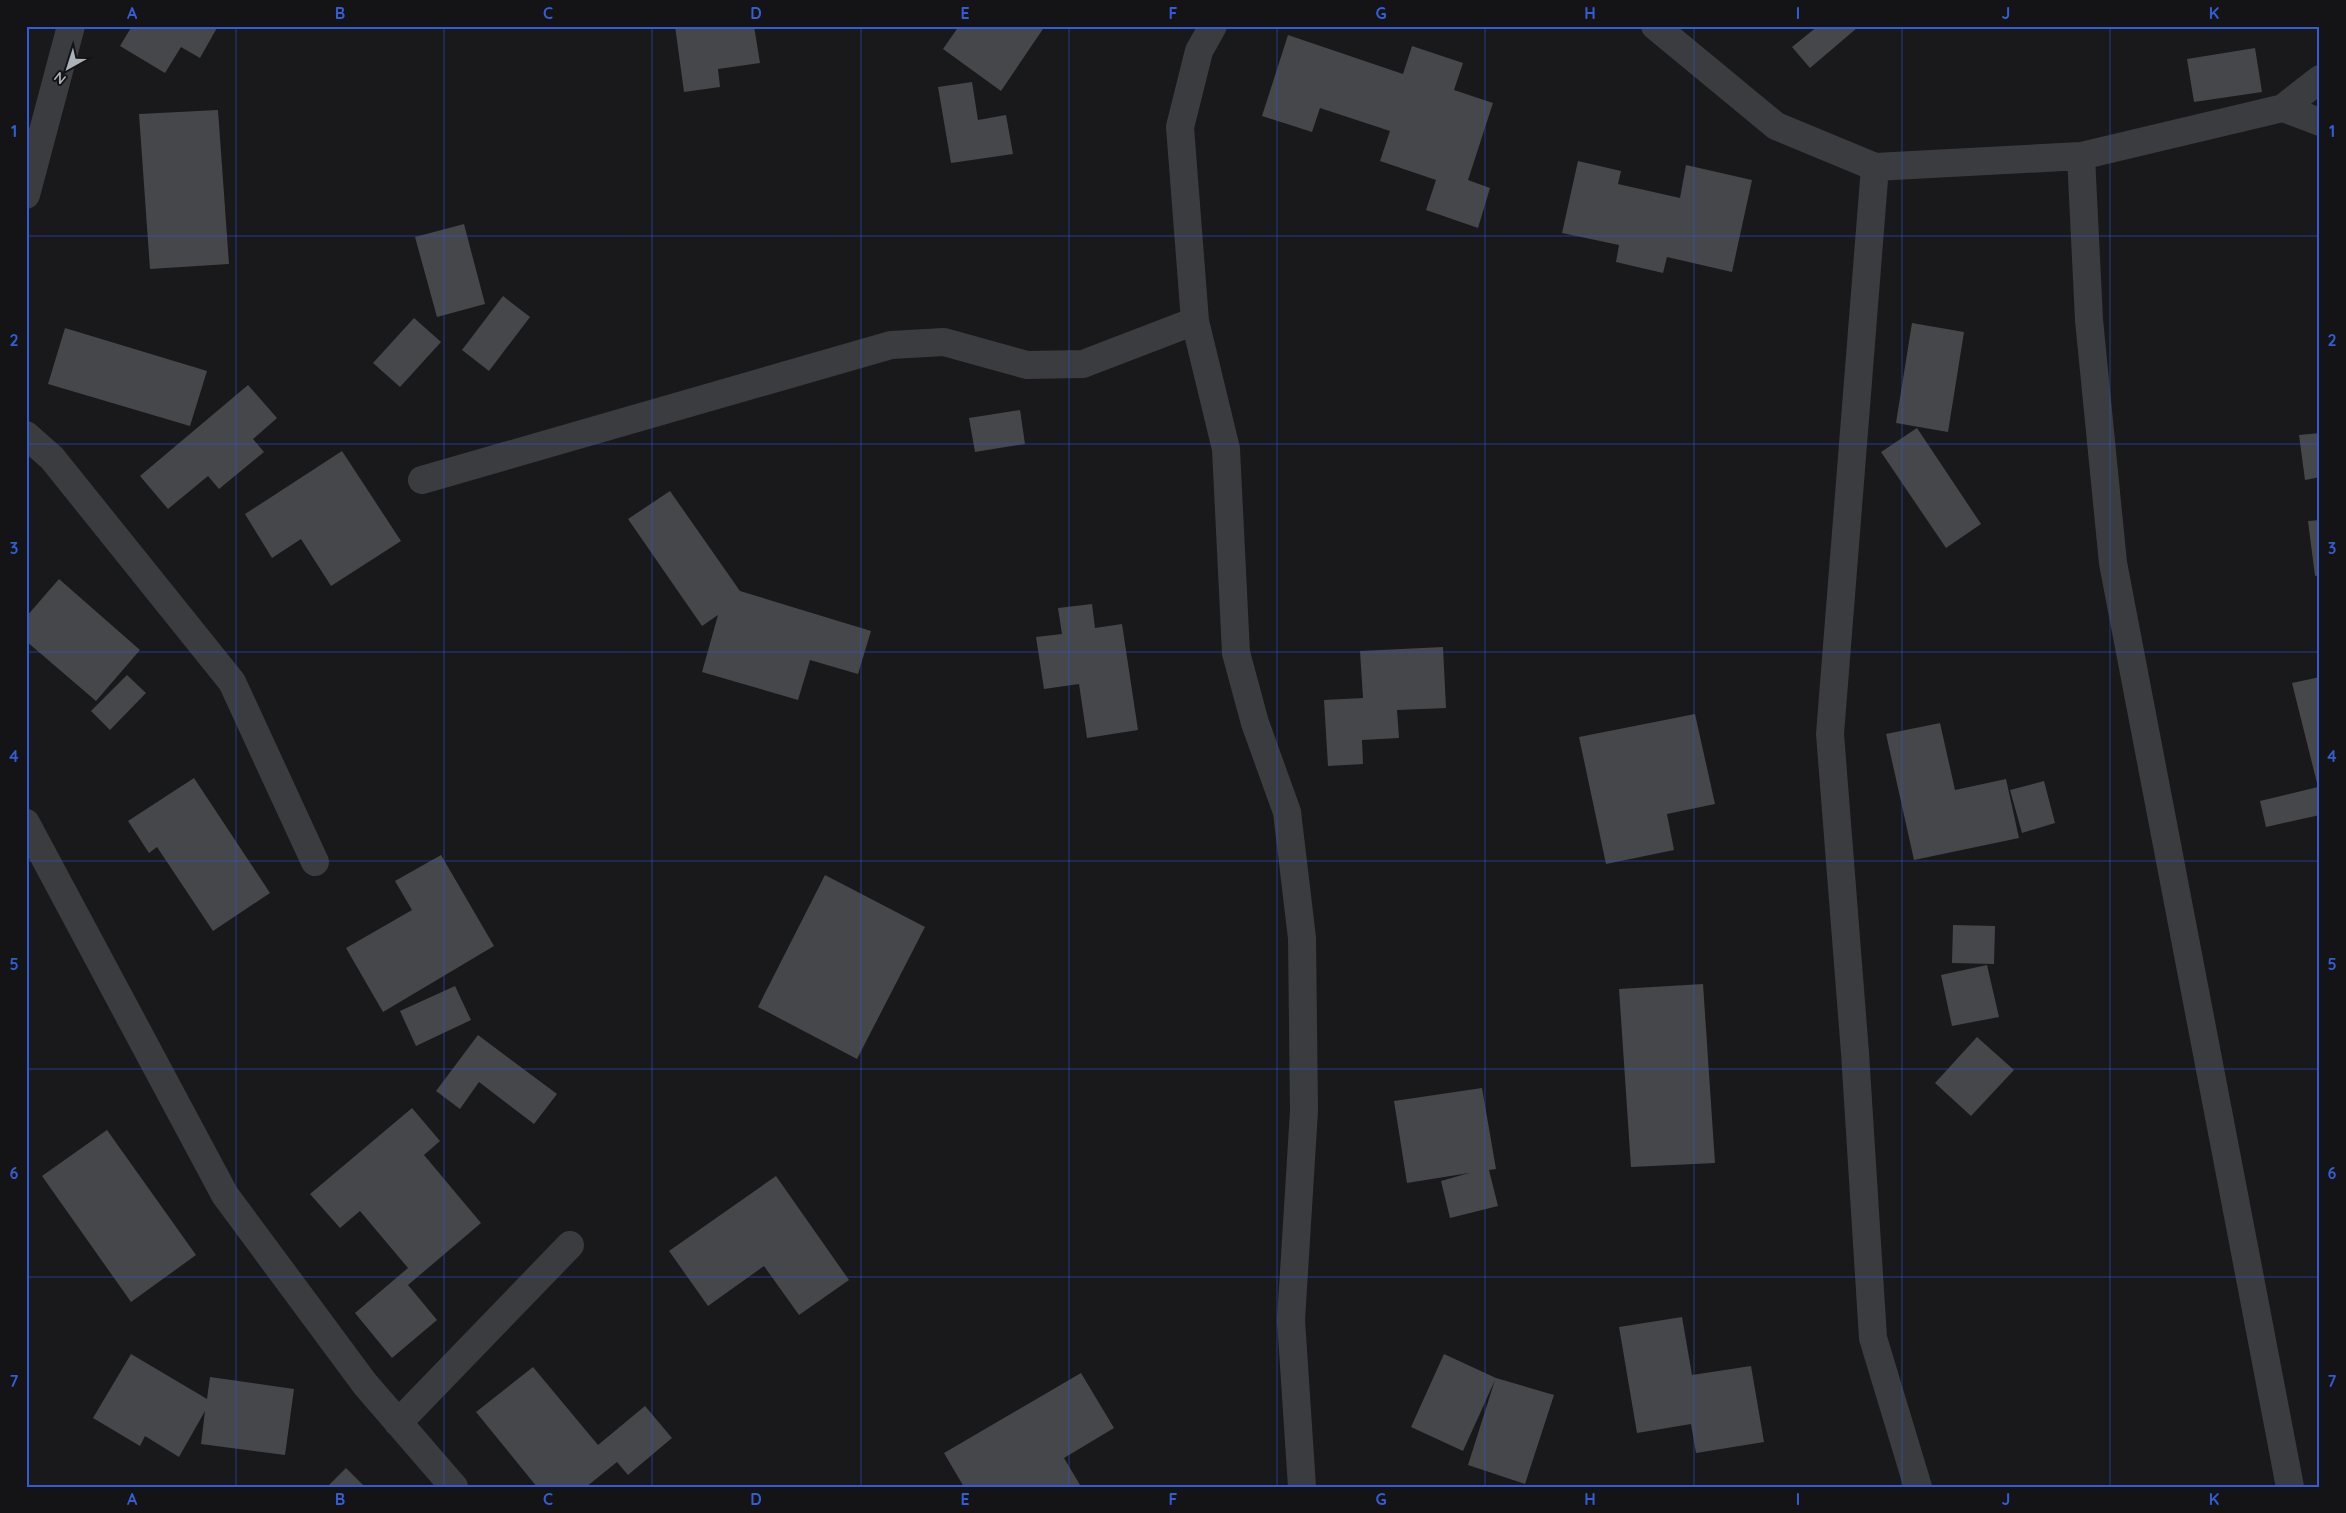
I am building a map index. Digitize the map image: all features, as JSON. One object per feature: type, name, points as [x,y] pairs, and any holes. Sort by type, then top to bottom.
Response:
[{"type":"street","points":[[26,195],[71,26]]},
{"type":"street","points":[[1213,26],[1199,51],[1180,127],[1195,321],[1226,449],[1236,653],[1255,723],[1287,812],[1302,938],[1304,1111],[1291,1320],[1302,1487]]},
{"type":"street","points":[[1655,26],[1776,126],[1875,167],[2081,156],[2283,108],[2320,80]]},
{"type":"street","points":[[2283,108],[2320,122]]},
{"type":"street","points":[[2081,156],[2088,320],[2113,563],[2290,1487]]},
{"type":"street","points":[[1875,167],[1830,734],[1855,1053],[1873,1338],[1918,1487]]},
{"type":"street","points":[[422,480],[891,345],[944,342],[1027,365],[1083,364],[1195,321]]},
{"type":"street","points":[[26,435],[39,461],[232,682],[315,862]]},
{"type":"street","points":[[26,823],[225,1195],[365,1384],[454,1487]]},
{"type":"street","points":[[398,1423],[570,1245]]},
{"type":"building","points":[[132,26],[218,26],[200,58],[181,47],[165,73],[120,46]]},
{"type":"building","points":[[675,26],[754,26],[760,63],[718,69],[720,87],[684,92]]},
{"type":"building","points":[[959,26],[1045,26],[1001,91],[943,49]]},
{"type":"building","points":[[1818,26],[1855,26],[1857,28],[1810,68],[1792,47]]},
{"type":"building","points":[[1288,35],[1403,74],[1412,46],[1463,63],[1454,90],[1493,103],[1468,180],[1490,188],[1478,228],[1426,210],[1436,180],[1380,161],[1390,131],[1320,108],[1312,132],[1262,116]]},
{"type":"building","points":[[2255,48],[2262,92],[2194,102],[2187,59]]},
{"type":"building","points":[[972,82],[978,120],[1006,115],[1013,154],[951,163],[938,87]]},
{"type":"building","points":[[218,110],[229,264],[150,269],[139,114]]},
{"type":"building","points":[[1578,161],[1621,171],[1618,184],[1680,198],[1686,165],[1752,180],[1732,272],[1667,257],[1663,273],[1616,262],[1619,245],[1562,233]]},
{"type":"building","points":[[464,224],[485,304],[437,317],[415,237]]},
{"type":"building","points":[[503,296],[530,317],[489,371],[462,350]]},
{"type":"building","points":[[414,318],[441,342],[400,387],[373,363]]},
{"type":"building","points":[[1912,323],[1964,332],[1948,432],[1896,423]]},
{"type":"building","points":[[65,328],[207,371],[190,426],[48,384]]},
{"type":"building","points":[[248,385],[277,418],[253,439],[264,452],[219,489],[208,476],[168,509],[140,476]]},
{"type":"building","points":[[1020,410],[1025,444],[975,452],[969,418]]},
{"type":"building","points":[[1917,428],[1981,524],[1946,548],[1881,452]]},
{"type":"building","points":[[2320,433],[2320,477],[2305,480],[2299,435]]},
{"type":"building","points":[[342,451],[401,541],[331,586],[301,539],[272,558],[245,514]]},
{"type":"building","points":[[670,491],[740,591],[871,631],[858,674],[810,660],[798,700],[702,672],[718,615],[702,626],[628,519]]},
{"type":"building","points":[[2320,520],[2320,575],[2315,576],[2308,521]]},
{"type":"building","points":[[59,579],[140,650],[96,701],[26,641],[26,617]]},
{"type":"building","points":[[1092,604],[1095,628],[1122,624],[1138,730],[1087,738],[1079,684],[1044,689],[1036,637],[1062,634],[1058,608]]},
{"type":"building","points":[[1443,647],[1446,708],[1397,710],[1399,738],[1362,740],[1363,764],[1328,766],[1324,700],[1363,698],[1360,651]]},
{"type":"building","points":[[127,675],[146,693],[110,730],[91,711]]},
{"type":"building","points":[[2320,677],[2320,815],[2266,827],[2260,801],[2318,787],[2292,683]]},
{"type":"building","points":[[1695,714],[1715,804],[1667,814],[1674,850],[1606,864],[1579,737]]},
{"type":"building","points":[[1940,723],[1955,790],[2006,779],[2019,838],[1914,860],[1886,734]]},
{"type":"building","points":[[194,778],[270,893],[213,931],[157,847],[149,853],[128,821]]},
{"type":"building","points":[[2044,781],[2055,823],[2022,833],[2010,790]]},
{"type":"building","points":[[441,855],[494,946],[383,1012],[346,948],[412,910],[395,881]]},
{"type":"building","points":[[825,875],[925,927],[857,1059],[758,1007]]},
{"type":"building","points":[[1953,925],[1995,926],[1994,964],[1952,963]]},
{"type":"building","points":[[1987,965],[1999,1017],[1952,1026],[1941,975]]},
{"type":"building","points":[[1703,984],[1715,1163],[1631,1167],[1619,989]]},
{"type":"building","points":[[455,986],[471,1020],[416,1046],[400,1011]]},
{"type":"building","points":[[478,1035],[557,1094],[534,1124],[479,1082],[460,1109],[436,1091]]},
{"type":"building","points":[[1977,1037],[2014,1070],[1971,1116],[1935,1083]]},
{"type":"building","points":[[1482,1088],[1496,1169],[1489,1170],[1498,1206],[1450,1218],[1441,1181],[1469,1173],[1407,1183],[1394,1101]]},
{"type":"building","points":[[412,1108],[440,1141],[424,1155],[481,1223],[408,1285],[437,1320],[392,1358],[355,1313],[408,1268],[360,1211],[340,1228],[310,1194]]},
{"type":"building","points":[[107,1130],[196,1255],[131,1302],[42,1176]]},
{"type":"building","points":[[776,1176],[849,1280],[799,1315],[764,1266],[708,1306],[669,1251]]},
{"type":"building","points":[[1682,1317],[1692,1375],[1751,1366],[1764,1442],[1696,1453],[1691,1424],[1637,1433],[1619,1327]]},
{"type":"building","points":[[131,1354],[207,1399],[210,1377],[294,1389],[285,1455],[201,1444],[205,1411],[179,1457],[145,1436],[140,1446],[93,1418]]},
{"type":"building","points":[[1444,1354],[1496,1378],[1554,1395],[1525,1484],[1468,1465],[1495,1380],[1463,1451],[1411,1427]]},
{"type":"building","points":[[533,1367],[598,1445],[645,1406],[672,1438],[628,1475],[617,1462],[586,1487],[537,1487],[476,1412]]},
{"type":"building","points":[[1081,1373],[1114,1428],[1064,1458],[1080,1485],[964,1487],[944,1453]]},
{"type":"building","points":[[346,1468],[365,1487],[327,1487]]}]
